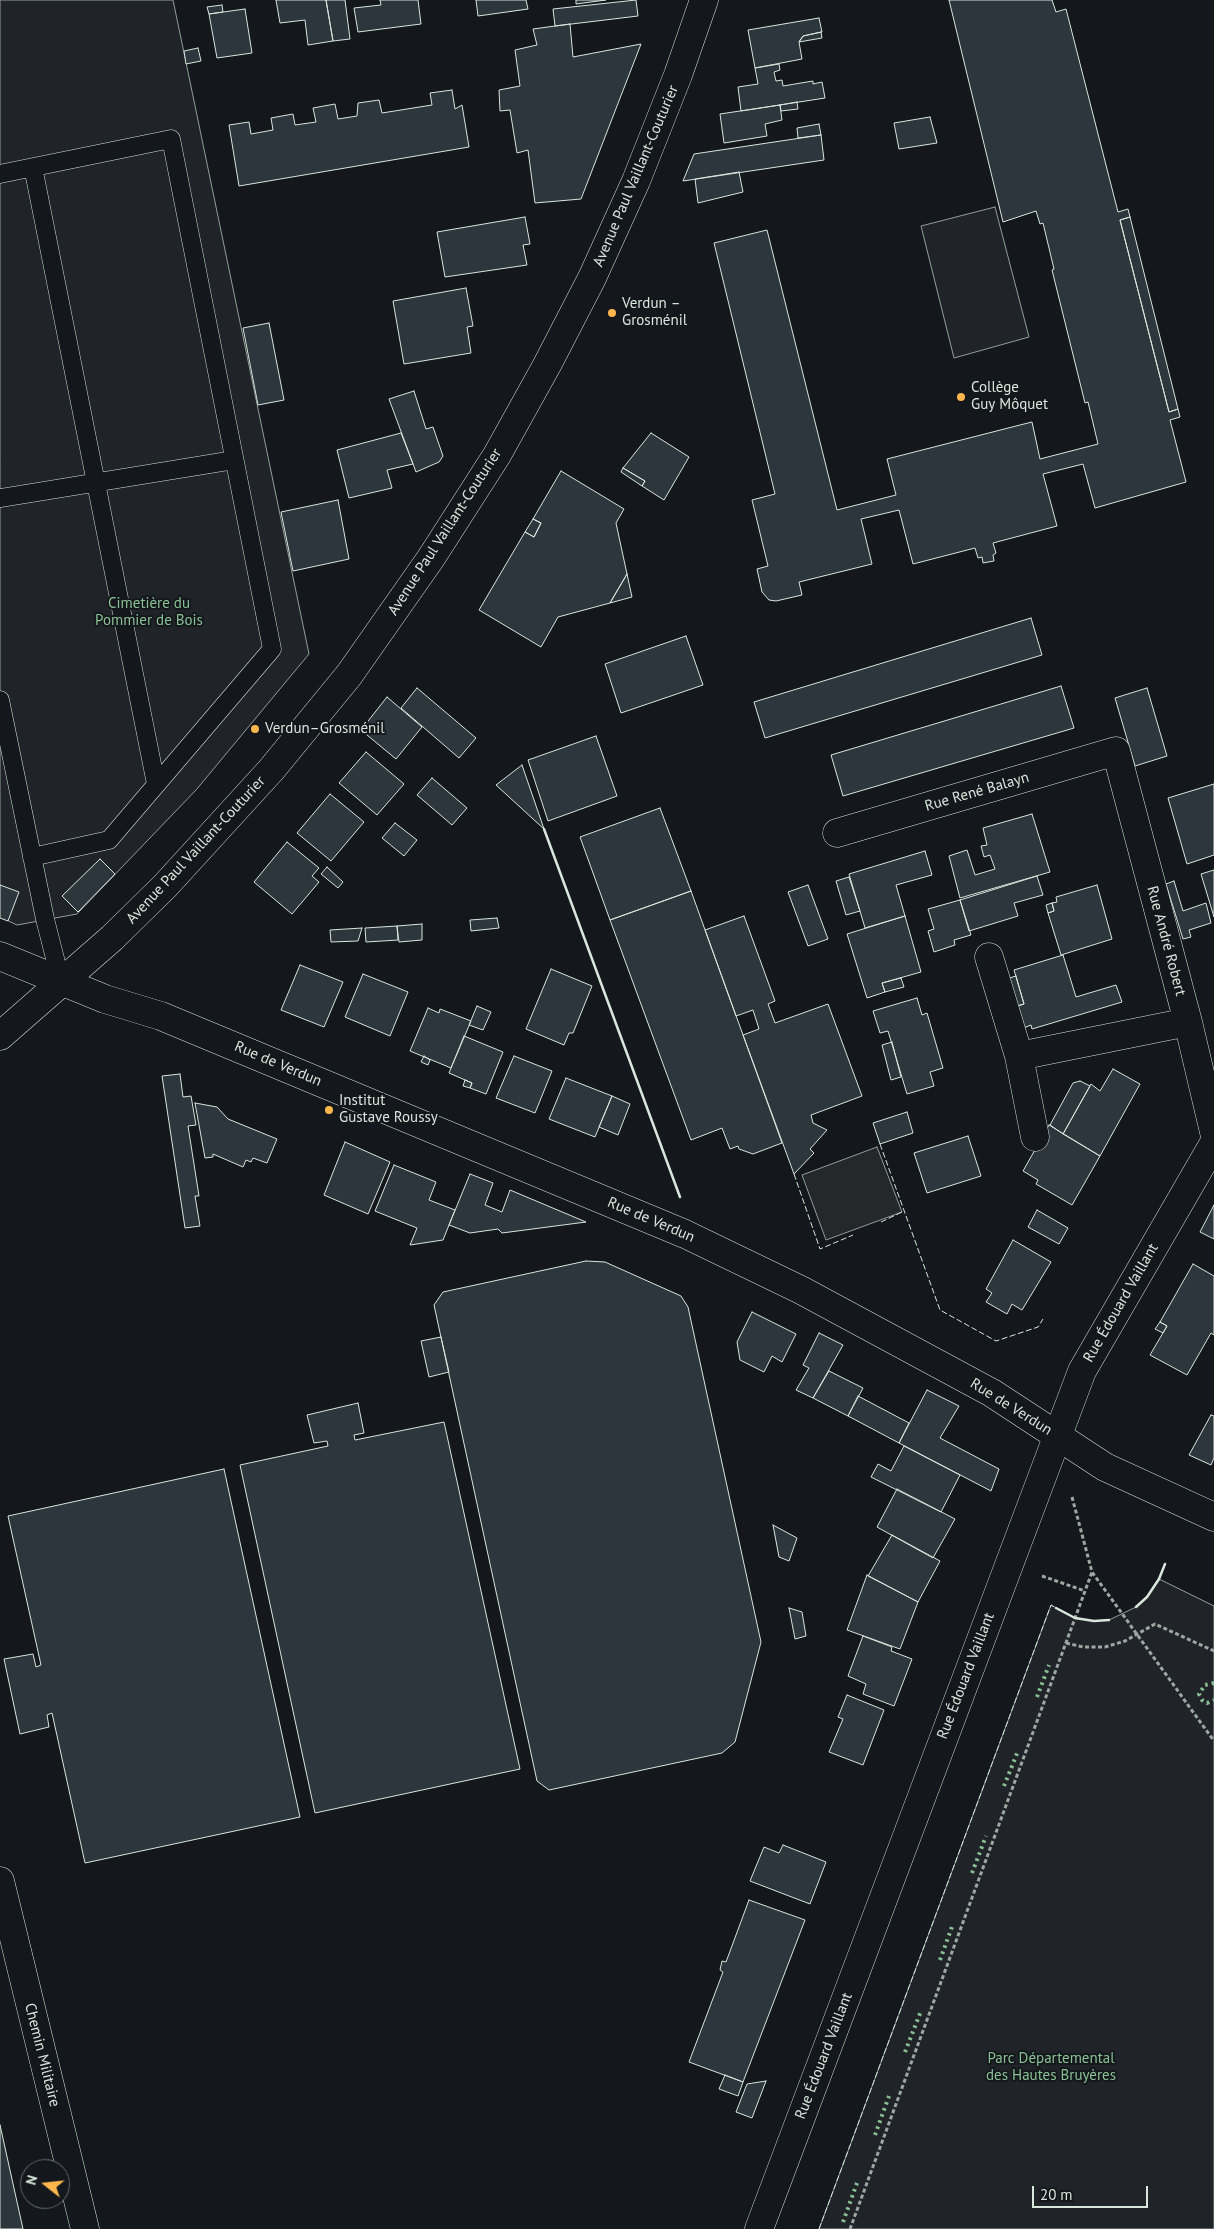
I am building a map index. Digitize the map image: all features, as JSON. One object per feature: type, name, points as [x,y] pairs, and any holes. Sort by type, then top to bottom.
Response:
[{"type":"street","name":"Avenue Paul Vaillant-Couturier","points":[[0,1036],[112,938],[165,886],[271,770],[349,674],[431,558],[497,454],[547,365],[592,278],[636,181],[678,75],[704,0]]},
{"type":"street","name":"Rue René Balayn","points":[[837,833],[1116,751]]},
{"type":"street","name":"Rue André Robert","points":[[1116,751],[1188,1022],[1214,1132]]},
{"type":"street","name":"Rue de Verdun","points":[[0,956],[105,999],[161,1016],[685,1234],[801,1290],[992,1393],[1105,1467],[1214,1517]]},
{"type":"street","points":[[989,957],[1020,1056],[1035,1137]]},
{"type":"street","points":[[1020,1056],[1188,1022]]},
{"type":"street","name":"Rue Édouard Vaillant","points":[[759,2229],[1056,1435],[1082,1371],[1214,1143]]},
{"type":"street","name":"Chemin Militaire","points":[[0,1881],[85,2229]]},
{"type":"lane","points":[[0,174],[170,139],[272,649],[109,840],[32,857]]},
{"type":"lane","points":[[33,167],[156,784]]},
{"type":"lane","points":[[0,498],[234,460]]},
{"type":"lane","points":[[0,700],[45,919],[61,982]]},
{"type":"path","points":[[1072,1495],[1092,1572],[1214,1741]]},
{"type":"path","points":[[850,2229],[1092,1572]]},
{"type":"path","points":[[1038,1574],[1084,1591]]},
{"type":"path","points":[[1066,1643],[1083,1647],[1105,1647],[1125,1642],[1155,1624],[1214,1651]]},
{"type":"green space","name":"Cimetière du Pommier de Bois","points":[[0,0],[173,0],[309,654],[196,790],[77,914],[17,925],[0,917]]},
{"type":"green space","points":[[995,207],[1029,337],[954,358],[921,226]]},
{"type":"green space","name":"Parc Départemental des Hautes Bruyères","points":[[1159,1579],[1214,1606],[1214,2229],[819,2229],[1051,1605],[1075,1618],[1094,1621],[1109,1620],[1136,1607],[1147,1597]]},
{"type":"shaded area","points":[[877,1147],[902,1212],[826,1240],[802,1175]]},
{"type":"building","points":[[276,0],[326,0],[333,41],[308,45],[305,20],[280,23]]},
{"type":"building","points":[[326,0],[345,0],[350,39],[333,41]]},
{"type":"building","points":[[380,0],[418,0],[421,24],[358,32],[354,8],[381,5]]},
{"type":"building","points":[[476,0],[526,0],[528,9],[478,16]]},
{"type":"building","points":[[576,0],[606,0],[576,4]]},
{"type":"building","points":[[636,0],[638,16],[555,26],[553,9]]},
{"type":"building","points":[[949,0],[1052,0],[1056,12],[1066,9],[1118,212],[1128,209],[1130,217],[1120,220],[1169,412],[1178,409],[1180,417],[1170,420],[1186,482],[1095,508],[1083,464],[1043,474],[1057,526],[993,543],[996,553],[993,555],[994,561],[983,563],[982,557],[978,558],[975,548],[913,564],[899,510],[861,519],[872,564],[799,582],[802,595],[776,601],[769,600],[762,592],[757,569],[768,566],[752,500],[775,494],[714,243],[767,230],[837,510],[896,495],[887,459],[1020,425],[1032,422],[1040,459],[1098,444],[1088,402],[1085,403],[1052,270],[1054,269],[1043,223],[1040,224],[1036,211],[1003,222]]},
{"type":"building","points":[[222,5],[223,12],[209,14],[207,7]]},
{"type":"building","points":[[245,9],[252,53],[217,58],[209,14]]},
{"type":"building","points":[[819,18],[822,32],[803,36],[799,42],[802,59],[755,68],[748,30]]},
{"type":"building","points":[[570,24],[573,57],[641,44],[581,199],[535,203],[528,150],[517,153],[510,110],[500,111],[499,90],[520,86],[515,50],[537,45],[533,29]]},
{"type":"building","points":[[821,32],[822,38],[799,42],[803,36]]},
{"type":"building","points":[[198,48],[201,61],[186,64],[184,51]]},
{"type":"building","points":[[779,64],[780,70],[774,72],[776,81],[782,80],[783,86],[813,81],[813,84],[822,82],[825,98],[741,111],[738,87],[758,84],[755,68]]},
{"type":"building","points":[[452,90],[455,109],[462,105],[469,147],[239,186],[229,125],[249,122],[251,134],[273,130],[271,118],[293,114],[295,125],[316,122],[313,108],[335,104],[338,119],[357,116],[358,103],[379,100],[382,113],[432,105],[430,93]]},
{"type":"building","points":[[797,102],[798,109],[781,111],[780,105]]},
{"type":"building","points":[[780,105],[782,120],[765,124],[767,136],[724,143],[720,114]]},
{"type":"building","points":[[930,117],[937,143],[899,149],[894,123]]},
{"type":"building","points":[[819,124],[821,135],[798,138],[797,128]]},
{"type":"building","points":[[821,135],[824,160],[683,181],[694,154]]},
{"type":"building","points":[[739,172],[743,192],[698,203],[695,179]]},
{"type":"building","points":[[525,217],[530,244],[523,245],[527,265],[445,277],[437,232]]},
{"type":"building","points":[[1130,217],[1178,409],[1169,412],[1120,220]]},
{"type":"building","points":[[466,288],[473,326],[467,327],[471,353],[404,364],[393,301]]},
{"type":"building","points":[[269,323],[284,400],[258,405],[243,328]]},
{"type":"building","points":[[414,391],[426,429],[433,427],[443,456],[439,462],[416,472],[389,399]]},
{"type":"building","points":[[401,433],[413,464],[387,470],[392,488],[349,498],[337,450]]},
{"type":"building","points":[[651,433],[689,457],[664,500],[642,486],[645,481],[623,468]]},
{"type":"building","points":[[623,468],[645,481],[642,486],[621,472]]},
{"type":"building","points":[[561,471],[624,509],[616,523],[627,574],[610,603],[558,617],[541,647],[479,610],[525,532],[534,537],[541,523],[533,519]]},
{"type":"building","points":[[338,500],[349,559],[293,571],[281,512]]},
{"type":"building","points":[[533,519],[541,523],[534,537],[525,532]]},
{"type":"building","points":[[627,574],[632,597],[610,603]]},
{"type":"building","points":[[1031,618],[1042,655],[765,738],[754,702]]},
{"type":"building","points":[[686,636],[703,685],[621,713],[605,664]]},
{"type":"building","points":[[1061,686],[1074,728],[843,796],[831,755]]},
{"type":"building","points":[[417,688],[476,738],[459,758],[401,708]]},
{"type":"building","points":[[1147,688],[1167,756],[1135,766],[1115,698]]},
{"type":"building","points":[[387,697],[422,727],[396,759],[361,730]]},
{"type":"building","points":[[596,736],[617,796],[548,821],[528,760]]},
{"type":"building","points":[[366,752],[404,784],[377,815],[339,783]]},
{"type":"building","points":[[522,765],[544,829],[496,785]]},
{"type":"building","points":[[432,778],[467,808],[452,825],[417,795]]},
{"type":"building","points":[[1214,784],[1214,855],[1187,864],[1168,798]]},
{"type":"building","points":[[330,794],[364,822],[331,861],[297,833]]},
{"type":"building","points":[[660,808],[691,891],[610,920],[580,837]]},
{"type":"building","points":[[1032,814],[1050,872],[960,898],[949,856],[967,850],[975,875],[995,869],[990,855],[984,857],[981,846],[987,845],[983,828]]},
{"type":"building","points":[[395,823],[417,840],[404,856],[382,838]]},
{"type":"building","points":[[287,842],[319,868],[312,876],[319,882],[292,914],[254,882]]},
{"type":"building","points":[[925,851],[932,875],[896,885],[905,916],[865,928],[849,874]]},
{"type":"building","points":[[100,859],[115,874],[78,912],[62,896]]},
{"type":"building","points":[[327,867],[343,882],[338,888],[321,874]]},
{"type":"building","points":[[1214,870],[1214,917],[1201,874]]},
{"type":"building","points":[[1037,876],[1043,895],[1014,903],[1018,916],[969,931],[960,900]]},
{"type":"building","points":[[849,877],[860,911],[846,915],[836,881]]},
{"type":"building","points":[[1174,881],[1183,911],[1206,903],[1211,923],[1189,930],[1191,937],[1183,939],[1166,884]]},
{"type":"building","points":[[0,885],[19,892],[8,921],[0,918]]},
{"type":"building","points":[[808,885],[828,939],[808,946],[788,892]]},
{"type":"building","points":[[1097,885],[1112,939],[1061,955],[1048,913],[1054,911],[1052,903],[1057,902],[1056,897]]},
{"type":"building","points":[[691,891],[782,1143],[753,1154],[739,1149],[738,1146],[730,1149],[722,1128],[691,1140],[610,920]]},
{"type":"building","points":[[960,900],[971,935],[954,940],[955,945],[934,952],[928,931],[934,929],[928,909]]},
{"type":"building","points":[[1052,903],[1054,911],[1048,913],[1046,905]]},
{"type":"building","points":[[744,916],[775,1001],[768,1004],[775,1023],[828,1004],[862,1096],[811,1115],[813,1123],[827,1130],[810,1149],[814,1153],[794,1174],[743,1035],[759,1029],[753,1010],[736,1016],[705,930]]},
{"type":"building","points":[[905,916],[921,972],[882,983],[885,992],[867,998],[847,934]]},
{"type":"building","points":[[497,918],[499,928],[471,931],[470,920]]},
{"type":"building","points":[[422,924],[422,940],[399,942],[397,926]]},
{"type":"building","points":[[397,926],[398,940],[366,942],[365,928]]},
{"type":"building","points":[[362,928],[358,941],[331,942],[330,930]]},
{"type":"building","points":[[1063,955],[1076,997],[1116,985],[1122,1002],[1032,1029],[1031,1025],[1021,1029],[1014,1007],[1024,1004],[1014,970]]},
{"type":"building","points":[[300,965],[343,982],[324,1027],[281,1010]]},
{"type":"building","points":[[551,969],[592,986],[573,1033],[569,1033],[564,1045],[526,1029]]},
{"type":"building","points":[[363,974],[408,992],[390,1036],[345,1017]]},
{"type":"building","points":[[1016,976],[1024,1004],[1014,1007],[1006,979]]},
{"type":"building","points":[[901,978],[904,987],[885,992],[882,983]]},
{"type":"building","points":[[917,998],[922,1015],[927,1013],[943,1068],[930,1072],[934,1086],[907,1094],[888,1031],[880,1033],[873,1011]]},
{"type":"building","points":[[477,1006],[491,1012],[483,1030],[469,1025]]},
{"type":"building","points":[[428,1008],[439,1013],[440,1009],[471,1021],[451,1068],[410,1051]]},
{"type":"building","points":[[464,1036],[503,1052],[486,1094],[470,1088],[472,1083],[449,1073]]},
{"type":"building","points":[[892,1042],[901,1077],[891,1080],[882,1045]]},
{"type":"building","points":[[424,1056],[430,1060],[428,1065],[421,1062]]},
{"type":"building","points":[[514,1056],[552,1071],[535,1113],[496,1098]]},
{"type":"building","points":[[1113,1069],[1140,1084],[1100,1156],[1063,1134],[1091,1084],[1100,1091]]},
{"type":"building","points":[[180,1074],[183,1097],[191,1096],[196,1125],[188,1126],[199,1196],[195,1196],[200,1226],[185,1228],[162,1076]]},
{"type":"building","points":[[566,1078],[612,1096],[595,1137],[549,1119]]},
{"type":"building","points":[[465,1080],[472,1083],[470,1088],[463,1086]]},
{"type":"building","points":[[1080,1081],[1090,1086],[1063,1134],[1050,1125],[1073,1083]]},
{"type":"building","points":[[612,1096],[630,1104],[618,1135],[599,1127]]},
{"type":"building","points":[[195,1103],[217,1107],[228,1119],[277,1139],[267,1163],[253,1158],[251,1162],[246,1160],[243,1167],[213,1154],[213,1157],[205,1158]]},
{"type":"building","points":[[907,1112],[913,1133],[880,1144],[873,1123]]},
{"type":"building","points":[[1049,1125],[1100,1156],[1072,1205],[1036,1184],[1038,1180],[1023,1171]]},
{"type":"building","points":[[968,1136],[981,1176],[927,1193],[914,1153]]},
{"type":"building","points":[[345,1142],[390,1162],[368,1214],[324,1195]]},
{"type":"building","points":[[394,1165],[436,1182],[429,1200],[455,1210],[443,1240],[410,1245],[417,1228],[375,1211]]},
{"type":"building","points":[[470,1174],[493,1183],[485,1205],[502,1212],[510,1190],[586,1222],[502,1233],[498,1229],[470,1233],[449,1225]]},
{"type":"building","points":[[1214,1205],[1214,1239],[1200,1232]]},
{"type":"building","points":[[1037,1210],[1068,1228],[1059,1244],[1028,1227]]},
{"type":"building","points":[[1013,1240],[1051,1262],[1022,1310],[1012,1304],[1007,1314],[986,1302],[992,1293],[986,1289]]},
{"type":"building","points":[[586,1261],[605,1262],[681,1296],[688,1307],[761,1642],[735,1742],[722,1753],[549,1790],[537,1781],[434,1305],[443,1292]]},
{"type":"building","points":[[1193,1264],[1214,1276],[1214,1335],[1211,1333],[1187,1375],[1150,1355],[1167,1326],[1160,1322]]},
{"type":"building","points":[[752,1312],[796,1334],[782,1362],[772,1356],[764,1372],[740,1360],[737,1342]]},
{"type":"building","points":[[1160,1322],[1167,1326],[1163,1333],[1155,1329]]},
{"type":"building","points":[[819,1333],[843,1345],[813,1398],[796,1390],[809,1368],[803,1365]]},
{"type":"building","points":[[441,1337],[449,1372],[429,1377],[421,1341]]},
{"type":"building","points":[[829,1371],[863,1388],[848,1416],[813,1398]]},
{"type":"building","points":[[927,1390],[959,1406],[940,1438],[999,1469],[991,1491],[899,1443]]},
{"type":"building","points":[[858,1396],[909,1423],[899,1443],[848,1416]]},
{"type":"building","points":[[358,1403],[364,1433],[354,1435],[355,1440],[444,1422],[520,1769],[315,1813],[240,1465],[328,1446],[327,1441],[314,1443],[307,1415]]},
{"type":"building","points":[[1211,1415],[1214,1416],[1214,1458],[1211,1465],[1189,1455]]},
{"type":"building","points":[[904,1446],[960,1475],[941,1512],[871,1477],[878,1464],[891,1471]]},
{"type":"building","points":[[224,1469],[300,1817],[85,1863],[52,1713],[47,1715],[49,1727],[20,1734],[4,1659],[33,1654],[36,1667],[41,1665],[8,1516]]},
{"type":"building","points":[[897,1489],[955,1519],[933,1558],[877,1527]]},
{"type":"building","points":[[773,1525],[797,1538],[789,1561],[779,1557]]},
{"type":"building","points":[[892,1535],[940,1561],[918,1602],[868,1576]]},
{"type":"building","points":[[867,1575],[918,1602],[900,1649],[847,1630]]},
{"type":"building","points":[[789,1608],[802,1612],[806,1636],[795,1639]]},
{"type":"building","points":[[863,1636],[892,1647],[891,1651],[912,1659],[894,1706],[863,1694],[866,1684],[848,1676]]},
{"type":"building","points":[[847,1695],[884,1710],[863,1765],[829,1752],[843,1719],[838,1717]]},
{"type":"building","points":[[783,1845],[826,1862],[810,1904],[750,1881],[764,1847],[779,1853]]},
{"type":"building","points":[[749,1900],[805,1920],[743,2082],[689,2062],[723,1972],[720,1970],[722,1961],[726,1962]]},
{"type":"building","points":[[725,2075],[743,2082],[738,2096],[719,2089]]},
{"type":"building","points":[[766,2081],[752,2118],[736,2112],[747,2084]]},
{"type":"building","points":[[0,2125],[23,2229],[0,2229]]},
{"type":"hedge","points":[[1037,1697],[1049,1665]]},
{"type":"hedge","points":[[1214,1683],[1205,1685],[1199,1694],[1202,1700],[1207,1703],[1214,1700]]},
{"type":"hedge","points":[[1004,1786],[1018,1751]]},
{"type":"hedge","points":[[972,1873],[986,1836]]},
{"type":"hedge","points":[[940,1960],[953,1924]]},
{"type":"hedge","points":[[905,2052],[921,2011]]},
{"type":"hedge","points":[[875,2135],[889,2096]]},
{"type":"hedge","points":[[843,2222],[857,2183]]},
{"type":"fence","points":[[880,1144],[940,1310],[996,1341],[1038,1327],[1043,1319]]},
{"type":"fence","points":[[794,1174],[820,1249],[853,1235]]},
{"type":"fence","points":[[881,1222],[904,1211]]},
{"type":"fence","points":[[819,2229],[1051,1605],[1056,1608]]},
{"type":"wall","points":[[544,829],[680,1197]]},
{"type":"wall","points":[[1136,1607],[1147,1597],[1159,1579],[1165,1564]]},
{"type":"wall","points":[[1056,1608],[1075,1618],[1094,1621],[1109,1620]]},
{"type":"place","name":"Verdun – Grosménil","points":[[612,313]]},
{"type":"place","name":"Collège Guy Môquet","points":[[961,397]]},
{"type":"place","name":"Verdun–Grosménil","points":[[255,729]]},
{"type":"place","name":"Institut Gustave Roussy","points":[[329,1110]]}]
